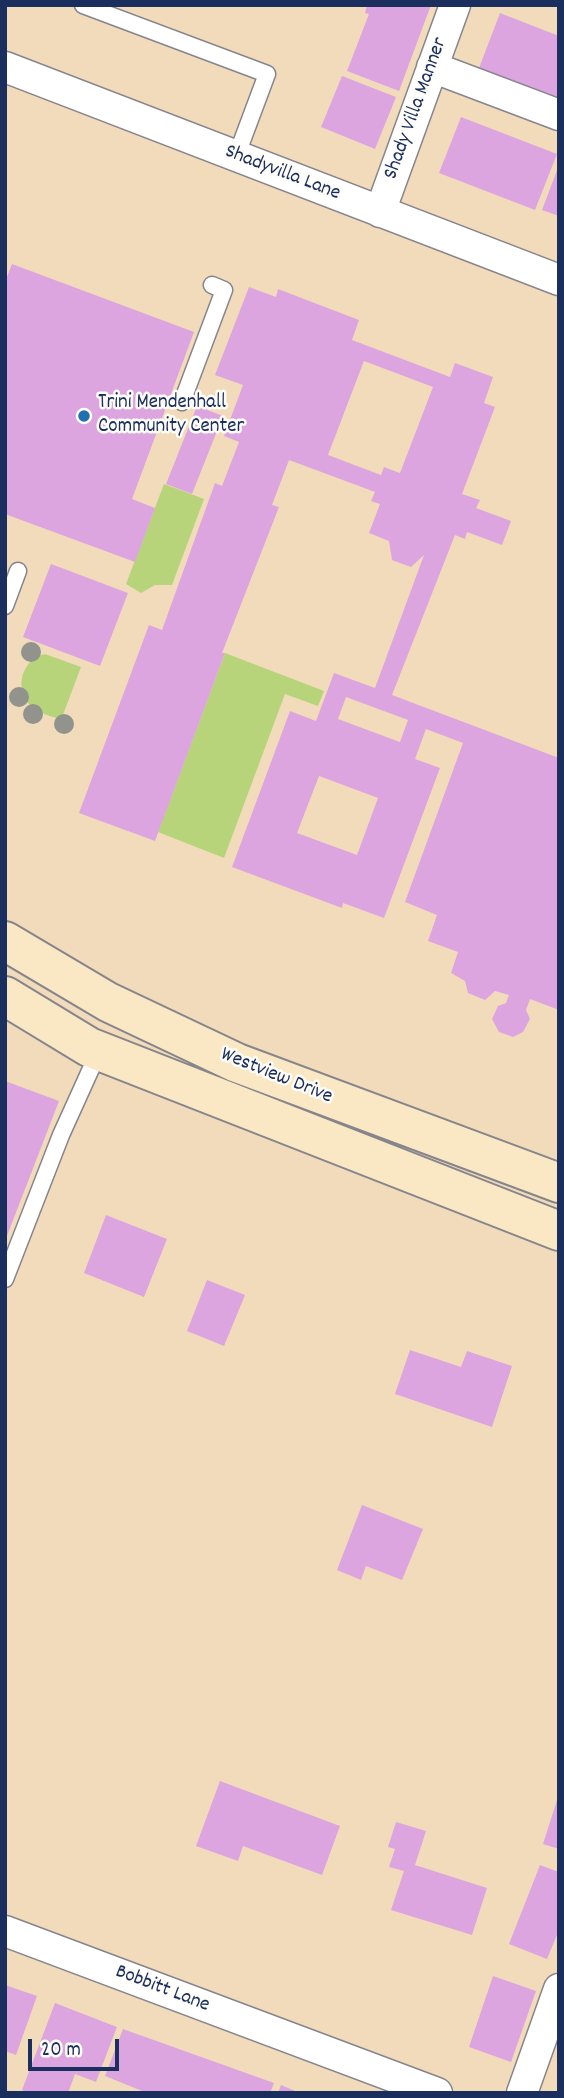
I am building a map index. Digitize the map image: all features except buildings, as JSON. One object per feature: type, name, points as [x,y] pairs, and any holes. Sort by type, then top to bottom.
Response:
[{"type":"main road","name":"Westview Drive","points":[[5,942],[108,1002],[237,1063],[559,1183]]},
{"type":"main road","name":"Westview Drive","points":[[5,996],[94,1049],[559,1231]]},
{"type":"main road","points":[[94,1049],[108,1002]]},
{"type":"street","name":"Shady Villa Manner","points":[[380,212],[455,5]]},
{"type":"street","points":[[432,67],[559,115]]},
{"type":"street","name":"Shadyvilla Lane","points":[[5,68],[559,280]]},
{"type":"street","name":"Bobbitt Lane","points":[[5,1931],[394,2085],[433,2092]]},
{"type":"street","points":[[522,2093],[559,1989]]},
{"type":"lane","points":[[83,5],[267,74],[236,157]]},
{"type":"lane","points":[[182,402],[224,290],[212,285]]},
{"type":"lane","points":[[5,606],[18,571]]},
{"type":"lane","points":[[5,1279],[94,1049]]},
{"type":"green space","points":[[164,484],[204,499],[172,585],[155,585],[141,593],[126,584]]},
{"type":"green space","points":[[225,653],[324,691],[318,706],[285,694],[224,858],[158,832]]},
{"type":"green space","points":[[45,654],[81,667],[61,720],[34,708],[25,699],[22,691],[21,683],[26,668],[37,657]]},
{"type":"place","name":"Trini Mendenhall Community Center","points":[[84,416]]}]
